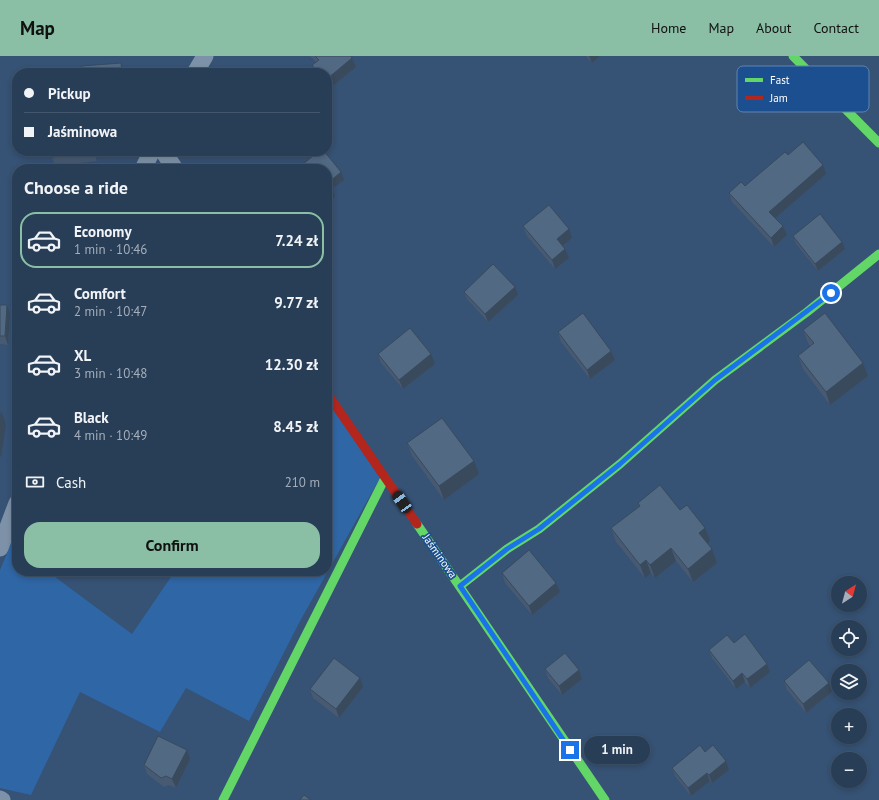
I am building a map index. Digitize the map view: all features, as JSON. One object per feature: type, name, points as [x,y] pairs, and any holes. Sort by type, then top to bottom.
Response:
[{"type":"street","points":[[198,68],[205,56]]},
{"type":"street","points":[[793,56],[803,66]]},
{"type":"street","points":[[848,112],[879,143]]},
{"type":"street","points":[[460,586],[507,549],[539,529],[620,464],[715,380],[807,312],[879,254]]},
{"type":"street","name":"Jaśminowa","points":[[332,400],[605,800]]},
{"type":"street","points":[[223,800],[386,478]]},
{"type":"street","points":[[0,548],[12,516]]},
{"type":"shaded area","points":[[332,407],[380,478],[332,564]]},
{"type":"shaded area","points":[[11,544],[12,576],[54,576],[132,634],[172,576],[325,576],[299,623],[249,721],[186,688],[160,732],[80,692],[31,795],[0,788],[0,570]]},
{"type":"building","points":[[315,56],[351,56],[352,58],[332,75],[332,68],[315,68],[312,65],[319,60]]},
{"type":"building","points":[[121,63],[122,68],[82,68],[82,66]]},
{"type":"building","points":[[803,142],[823,165],[769,212],[783,226],[771,238],[729,193],[741,182],[745,186],[785,152],[788,155]]},
{"type":"building","points":[[313,156],[328,156],[341,172],[332,180],[332,164],[303,164]]},
{"type":"building","points":[[549,205],[569,229],[557,239],[565,249],[552,260],[523,226]]},
{"type":"building","points":[[820,214],[842,242],[815,264],[793,236]]},
{"type":"building","points":[[493,264],[515,287],[485,314],[464,292]]},
{"type":"building","points":[[0,305],[7,305],[5,336],[0,336]]},
{"type":"building","points":[[583,313],[611,351],[587,370],[558,332]]},
{"type":"building","points":[[825,313],[863,363],[826,392],[798,356],[814,343],[803,330]]},
{"type":"building","points":[[410,328],[431,354],[399,380],[378,354]]},
{"type":"building","points":[[442,418],[474,461],[439,486],[407,443]]},
{"type":"building","points":[[660,485],[680,510],[687,505],[705,528],[699,533],[712,549],[688,569],[671,548],[650,565],[646,560],[640,565],[611,528],[640,506],[638,503]]},
{"type":"building","points":[[529,550],[556,583],[529,606],[502,573]]},
{"type":"building","points":[[745,634],[767,664],[747,679],[742,673],[733,681],[709,650],[727,635],[734,643]]},
{"type":"building","points":[[565,653],[579,670],[559,686],[545,669]]},
{"type":"building","points":[[334,658],[360,678],[336,709],[310,689]]},
{"type":"building","points":[[809,660],[829,683],[803,704],[784,681]]},
{"type":"building","points":[[158,736],[187,750],[172,779],[166,776],[161,778],[144,765]]},
{"type":"building","points":[[700,745],[705,752],[713,745],[726,761],[709,775],[707,773],[688,788],[672,768]]},
{"type":"building","points":[[304,795],[311,800],[300,800]]},
{"type":"traffic: fast","points":[[793,56],[803,66]]},
{"type":"traffic: fast","points":[[848,112],[879,143]]},
{"type":"traffic: fast","points":[[460,586],[507,549],[539,529],[620,464],[715,380],[807,312],[879,254]]},
{"type":"traffic: fast","points":[[223,800],[385,478]]},
{"type":"traffic: fast","points":[[417,524],[605,800]]},
{"type":"traffic: jam","points":[[332,400],[417,524]]},
{"type":"route","points":[[570,750],[460,586],[507,549],[539,529],[620,464],[715,380],[831,293]]}]
